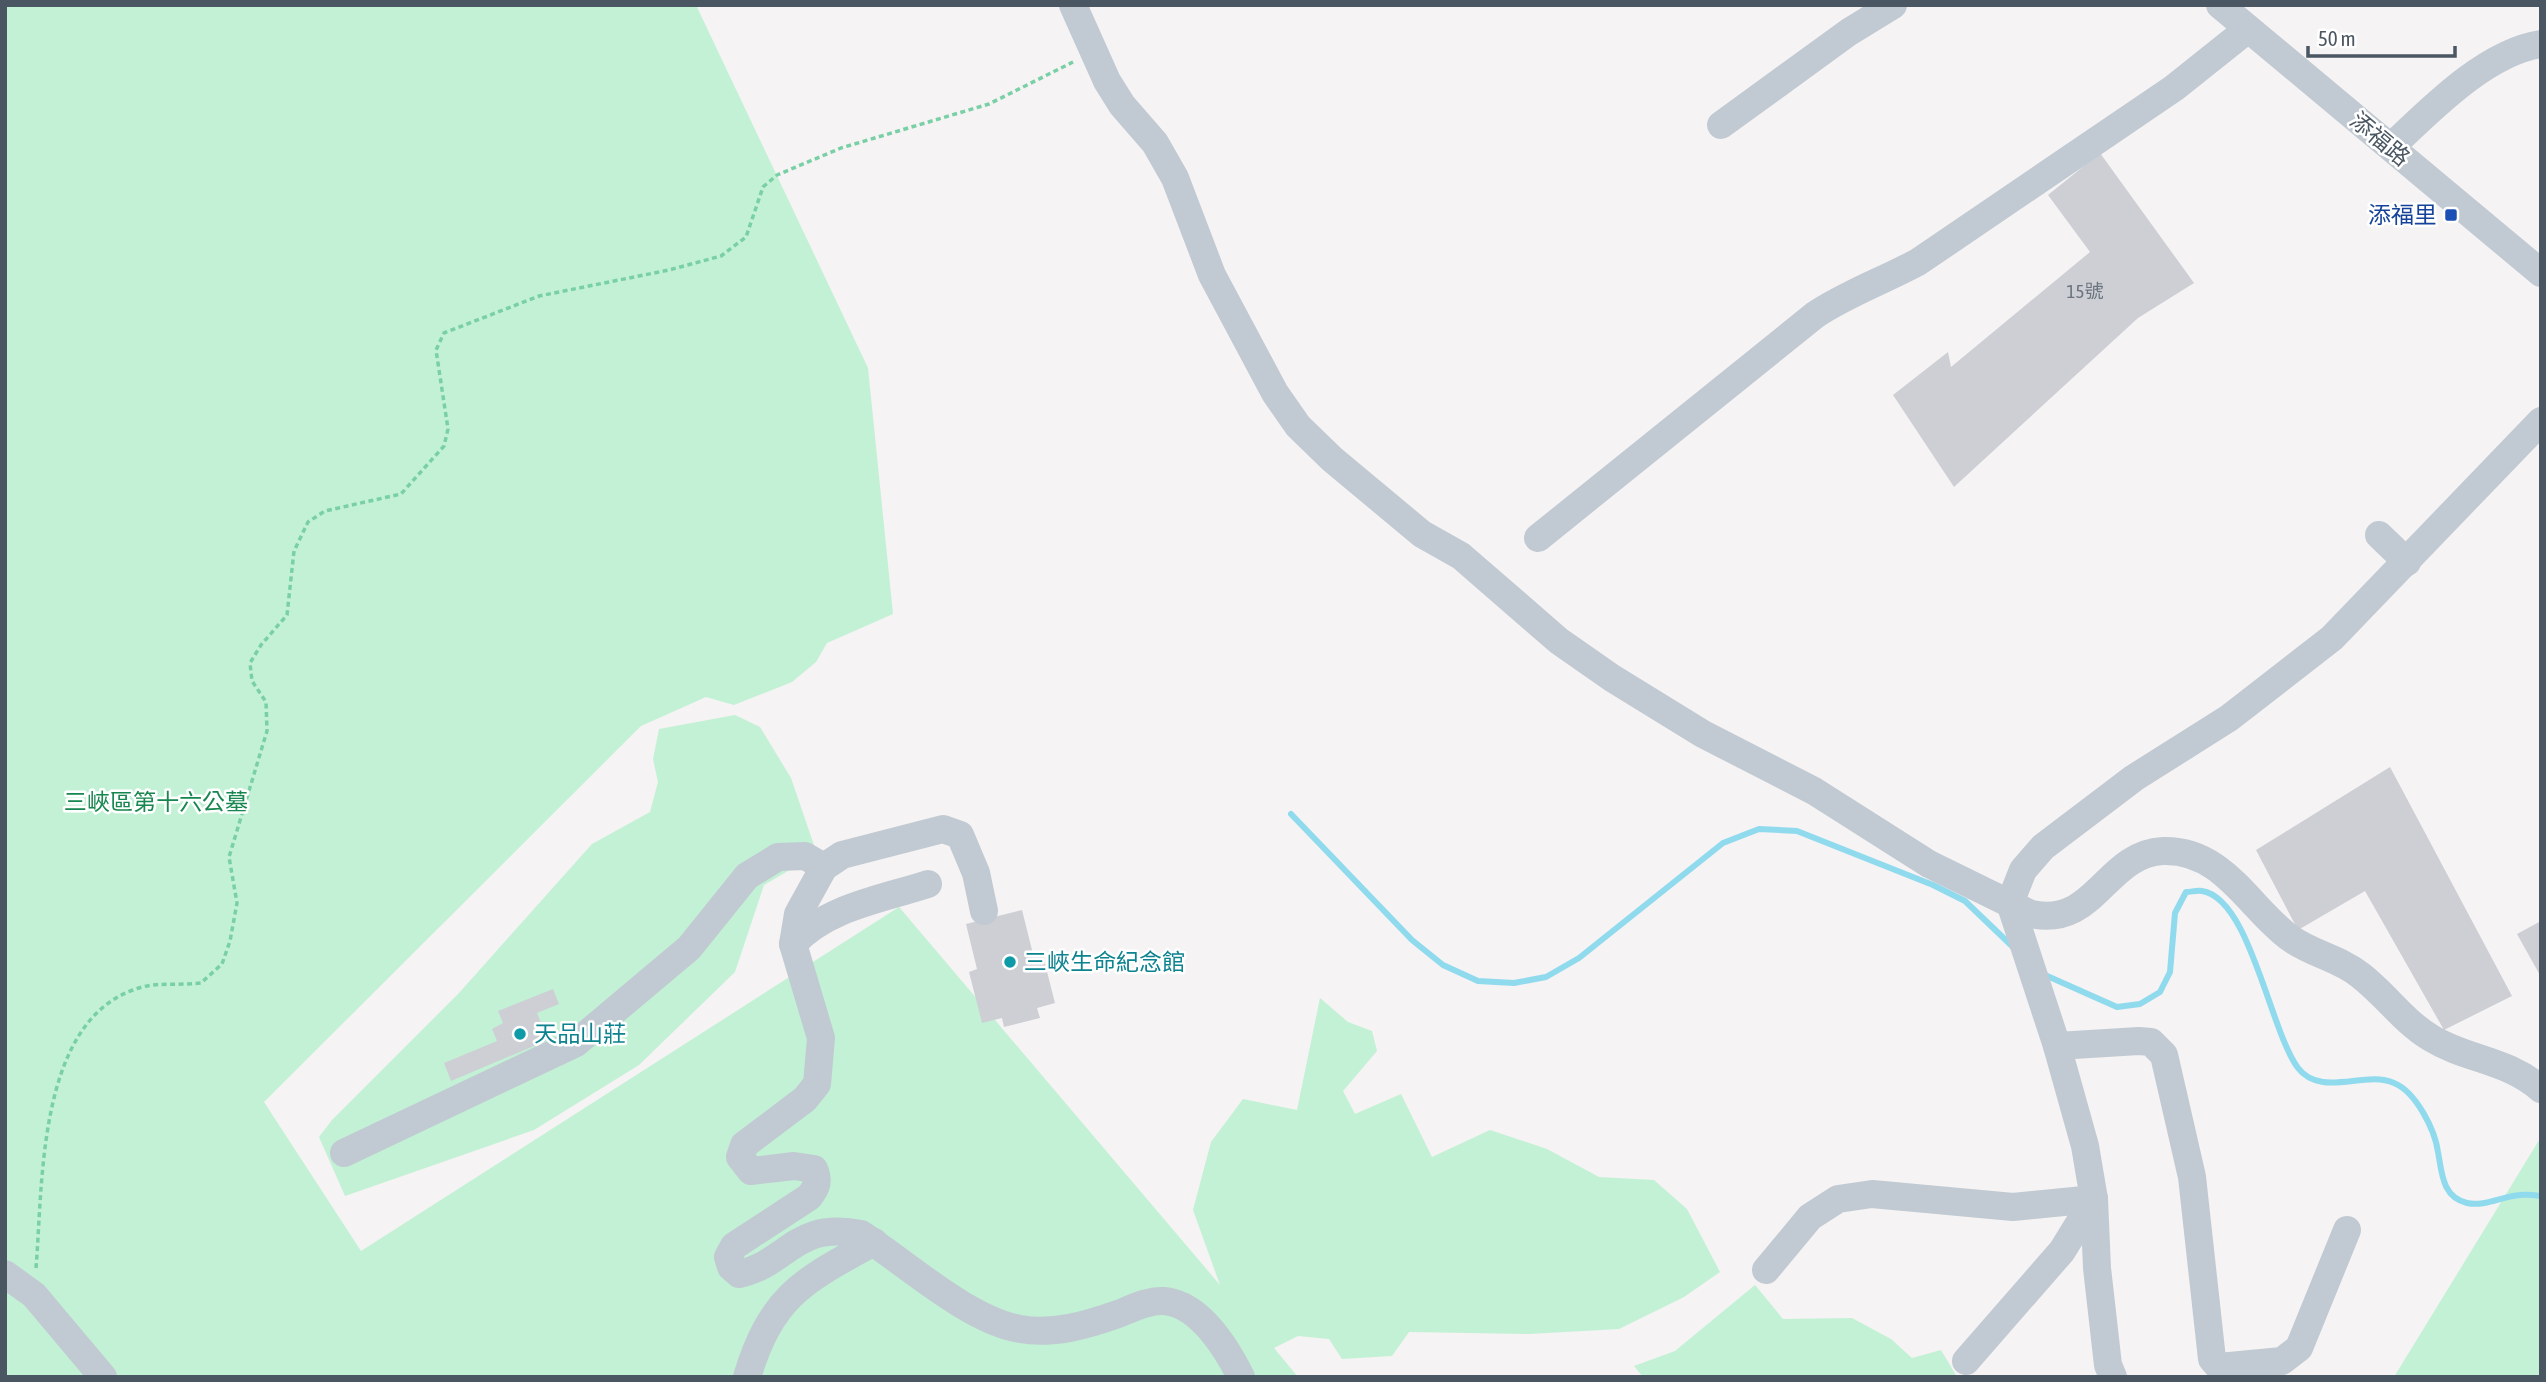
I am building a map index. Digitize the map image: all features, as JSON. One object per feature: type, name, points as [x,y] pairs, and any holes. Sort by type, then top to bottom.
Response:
[{"type":"street","points":[[1073,5],[1122,105],[1155,143],[1175,178],[1212,275],[1275,393],[1298,426],[1332,459],[1422,534],[1461,556],[1559,641],[1612,678],[1703,734],[1814,791],[1929,864],[2031,914],[2049,918],[2067,914],[2093,896],[2119,868],[2139,857],[2161,851],[2192,856],[2222,872],[2242,888],[2282,932],[2297,943],[2347,965],[2362,976],[2431,1038],[2511,1068],[2541,1088]]},
{"type":"street","points":[[1721,125],[1849,32],[1893,5]]},
{"type":"street","name":"添福路","points":[[2220,5],[2541,273]]},
{"type":"street","points":[[1538,538],[1815,315],[1861,287],[1890,277],[1919,262],[2174,88],[2248,29]]},
{"type":"street","points":[[2391,147],[2470,78],[2508,53],[2541,44]]},
{"type":"street","points":[[2113,1377],[2108,1365],[2097,1268],[2094,1199],[2085,1146],[2057,1046],[2010,902],[2023,870],[2043,847],[2134,778],[2229,718],[2332,638],[2541,421]]},
{"type":"street","points":[[2379,535],[2407,562]]},
{"type":"street","points":[[984,911],[968,850],[960,835],[943,829],[842,855],[824,867],[798,914],[793,944],[821,1038],[817,1084],[805,1100],[744,1146],[740,1157],[751,1171],[794,1166],[814,1170],[818,1179],[816,1188],[809,1197],[734,1245],[728,1257],[731,1267],[739,1274],[751,1271],[797,1241],[823,1232],[841,1230],[861,1234],[984,1318],[1019,1329],[1069,1328],[1146,1304],[1166,1301],[1188,1310],[1212,1331],[1229,1352],[1241,1377]]},
{"type":"street","points":[[344,1153],[576,1043],[689,948],[747,876],[778,857],[805,856],[824,867]]},
{"type":"street","points":[[793,944],[807,929],[835,913],[929,884]]},
{"type":"street","points":[[2057,1046],[2151,1042],[2164,1055],[2192,1177],[2212,1359],[2219,1367],[2270,1363],[2292,1357],[2299,1348],[2347,1230]]},
{"type":"street","points":[[1766,1270],[1810,1217],[1838,1199],[1872,1194],[2013,1207],[2094,1199]]},
{"type":"street","points":[[1966,1361],[2062,1251],[2094,1199]]},
{"type":"street","points":[[747,1377],[770,1318],[797,1289],[826,1268],[874,1242]]},
{"type":"street","points":[[5,1274],[34,1295],[103,1377]]},
{"type":"path","points":[[34,1295],[49,1122],[60,1075],[79,1032],[100,1009],[129,991],[151,984],[201,984],[222,964],[237,903],[229,857],[267,731],[266,702],[251,681],[250,663],[261,645],[287,615],[293,551],[308,522],[325,511],[401,494],[444,446],[448,429],[436,349],[444,333],[539,296],[669,270],[721,256],[746,237],[763,187],[778,175],[841,148],[989,104],[1094,52]]},
{"type":"green space","name":"三峽區第十六公墓","points":[[5,5],[696,5],[868,368],[893,614],[827,643],[816,662],[792,682],[734,705],[706,697],[641,726],[264,1102],[361,1251],[899,907],[1220,1285],[1193,1210],[1211,1142],[1243,1099],[1297,1110],[1320,998],[1348,1022],[1372,1031],[1377,1051],[1343,1091],[1355,1114],[1401,1094],[1432,1157],[1490,1130],[1547,1149],[1599,1177],[1654,1180],[1687,1209],[1720,1272],[1684,1297],[1619,1329],[1529,1334],[1409,1332],[1392,1356],[1342,1359],[1329,1339],[1298,1336],[1274,1348],[1298,1377],[5,1377]]},
{"type":"green space","points":[[735,715],[760,727],[791,778],[817,854],[764,885],[735,972],[639,1065],[534,1130],[345,1196],[319,1137],[332,1120],[459,993],[592,844],[650,812],[658,782],[653,759],[659,729]]},
{"type":"green space","points":[[2541,1137],[2541,1377],[2394,1377]]},
{"type":"green space","points":[[1755,1285],[1783,1319],[1852,1318],[1891,1339],[1912,1358],[1941,1350],[1957,1377],[1643,1377],[1634,1366],[1675,1351]]},
{"type":"building","points":[[2100,153],[2194,283],[2138,318],[1954,487],[1893,395],[1948,352],[1951,367],[2090,252],[2048,195]]},
{"type":"building","points":[[2390,767],[2512,996],[2444,1030],[2365,891],[2298,930],[2256,850]]},
{"type":"building","name":"三峽生命紀念館","points":[[1022,910],[1033,954],[1042,952],[1055,1003],[1037,1008],[1040,1018],[1004,1027],[1002,1018],[982,1023],[969,972],[977,969],[966,924]]},
{"type":"building","points":[[2541,921],[2541,977],[2517,934]]},
{"type":"building","name":"天品山莊","points":[[553,989],[559,1004],[537,1013],[548,1040],[451,1081],[444,1063],[497,1041],[492,1029],[503,1023],[498,1011]]},
{"type":"waterway","points":[[1291,814],[1412,940],[1443,965],[1478,981],[1514,983],[1546,977],[1579,958],[1723,843],[1759,829],[1797,831],[1933,885],[1965,901],[2013,947]]},
{"type":"waterway","points":[[2045,975],[2117,1007],[2140,1004],[2160,992],[2170,972],[2175,913],[2186,892],[2202,891],[2219,899],[2233,916],[2258,968],[2288,1050],[2298,1068],[2308,1077],[2331,1083],[2382,1080],[2394,1083],[2410,1094],[2429,1123],[2448,1190],[2459,1200],[2480,1204],[2514,1196],[2541,1196]]},
{"type":"place","name":"添福里","points":[[2451,215]]},
{"type":"place","name":"三峽生命紀念館","points":[[1010,962]]},
{"type":"place","name":"天品山莊","points":[[520,1034]]}]
